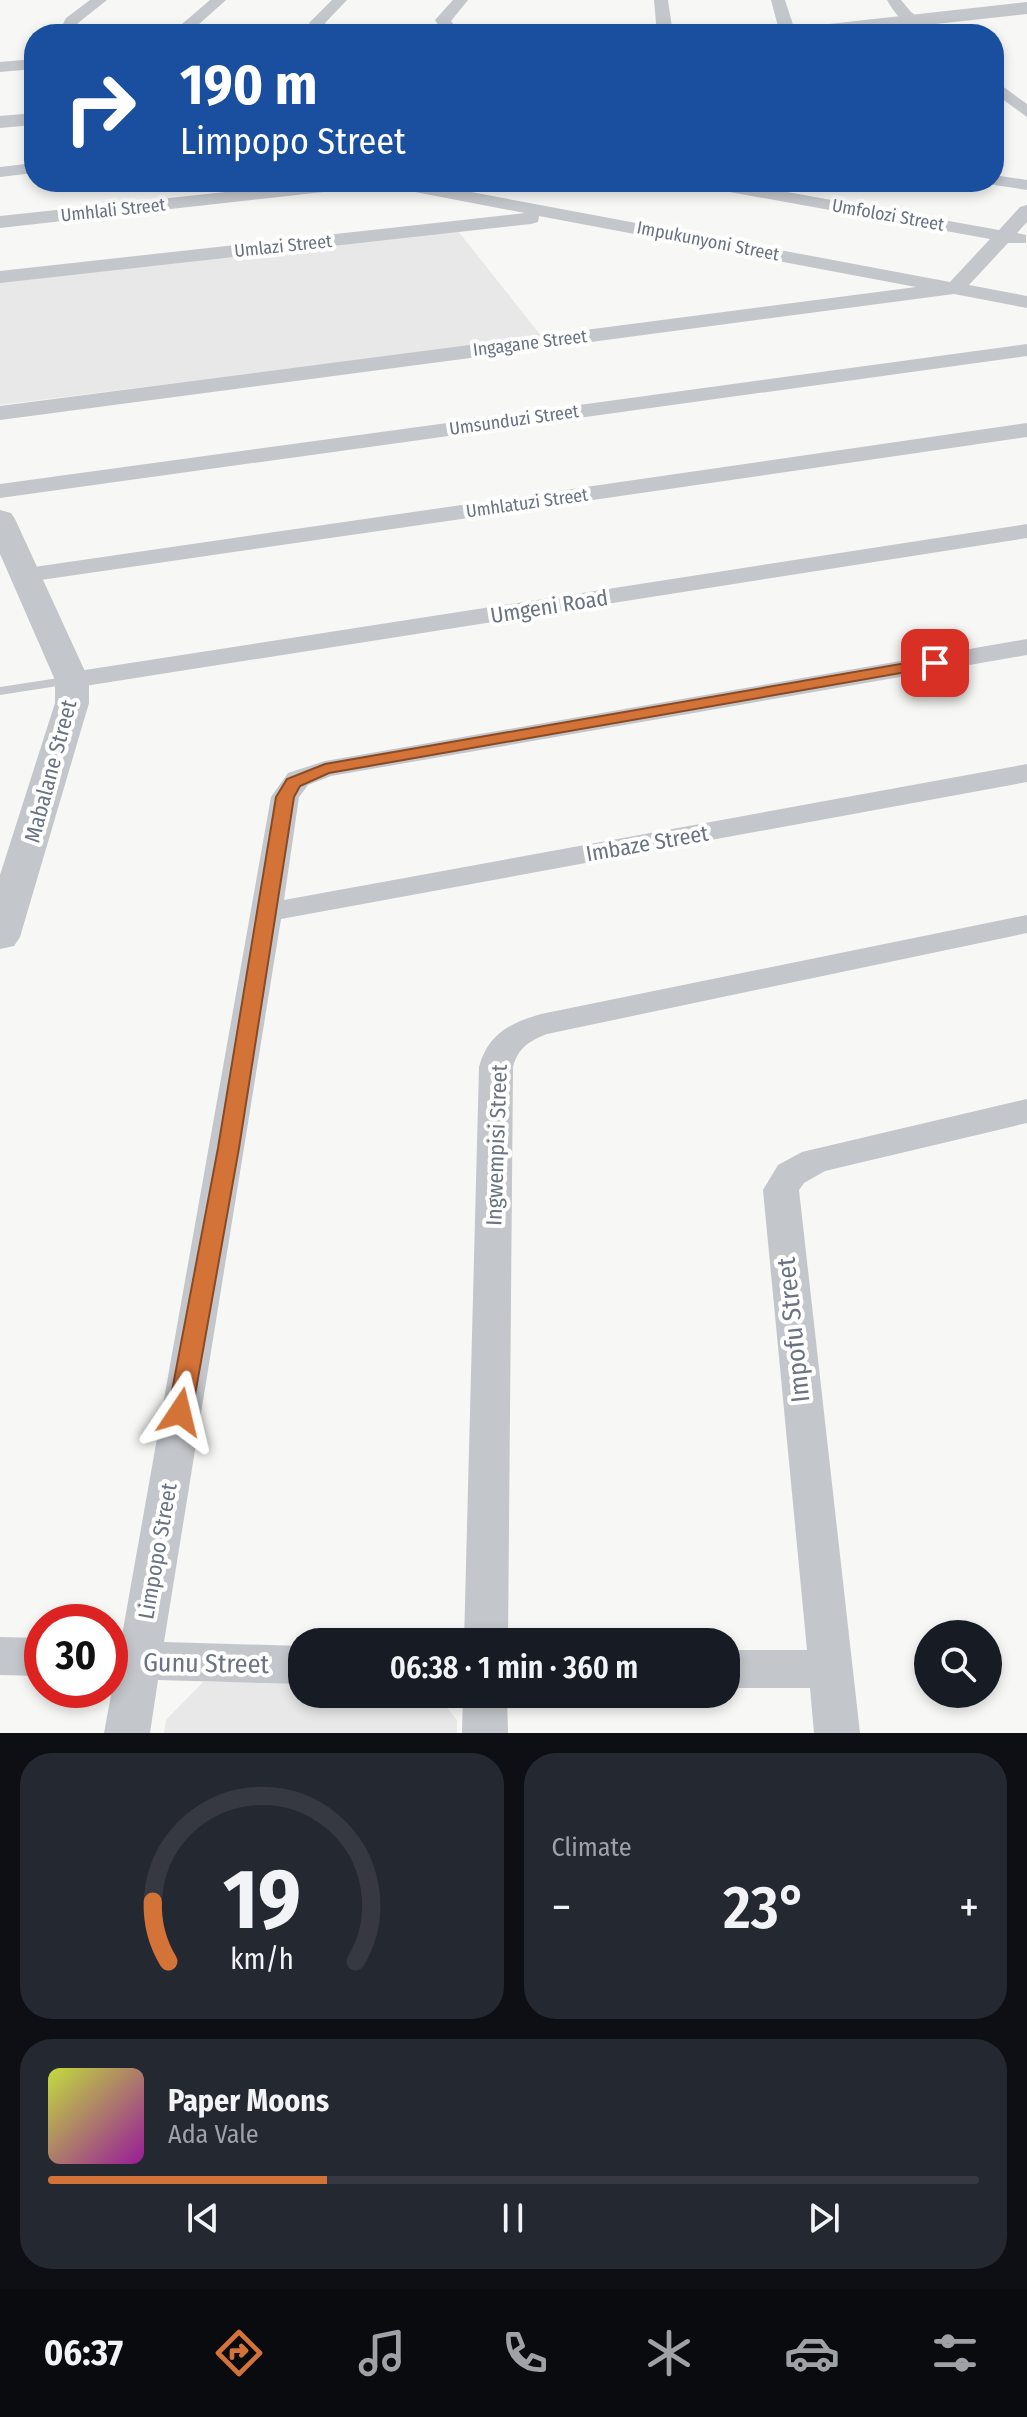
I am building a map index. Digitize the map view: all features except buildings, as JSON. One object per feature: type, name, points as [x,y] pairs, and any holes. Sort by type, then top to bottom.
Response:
[{"type":"street","points":[[70,24],[100,0]]},
{"type":"street","points":[[190,24],[219,0]]},
{"type":"street","points":[[318,24],[340,0]]},
{"type":"street","points":[[444,24],[443,20],[461,0]]},
{"type":"street","points":[[661,0],[664,24]]},
{"type":"street","points":[[778,0],[794,24]]},
{"type":"street","points":[[894,0],[899,10],[916,24]]},
{"type":"street","points":[[885,24],[1021,7]]},
{"type":"street","points":[[0,67],[24,65]]},
{"type":"street","points":[[1004,93],[1027,112]]},
{"type":"street","points":[[0,122],[24,120]]},
{"type":"street","points":[[0,172],[24,169]]},
{"type":"street","points":[[1004,182],[1027,185]]},
{"type":"street","name":"Umhlali Street","points":[[0,222],[276,192]]},
{"type":"street","name":"Impukunyoni Street","points":[[444,192],[1027,302]]},
{"type":"street","name":"Umfolozi Street","points":[[757,192],[1027,241]]},
{"type":"street","points":[[955,288],[1027,211]]},
{"type":"street","name":"Umlazi Street","points":[[0,277],[565,214]]},
{"type":"street","name":"Ingagane Street","points":[[0,413],[955,288]]},
{"type":"street","name":"Umsunduzi Street","points":[[0,491],[1027,350]]},
{"type":"street","name":"Umhlatuzi Street","points":[[27,575],[1027,430]]},
{"type":"street","name":"Mabalane Street","points":[[0,519],[72,680],[72,703],[65,734],[0,937]]},
{"type":"street","points":[[1016,533],[1027,556]]},
{"type":"street","name":"Umgeni Road","points":[[72,680],[1016,533]]},
{"type":"street","name":"Limpopo Street","points":[[128,1641],[228,1148],[285,797],[293,783],[310,773],[1027,647]]},
{"type":"street","name":"Imbaze Street","points":[[266,912],[1027,773]]},
{"type":"street","name":"Ingwempisi Street","points":[[486,1628],[496,1067],[503,1047],[517,1033],[541,1025],[1027,924]]},
{"type":"street","name":"Impofu Street","points":[[837,1733],[781,1190],[791,1174],[814,1161],[1027,1111]]},
{"type":"street","points":[[0,1656],[24,1657]]},
{"type":"street","name":"Gunu Street","points":[[128,1661],[288,1665]]},
{"type":"street","points":[[740,1669],[830,1669]]},
{"type":"street","name":"Limpopo Street","points":[[126,1708],[127,1733]]},
{"type":"street","points":[[485,1708],[485,1733]]},
{"type":"lane","points":[[0,691],[72,680]]},
{"type":"shaded area","points":[[458,231],[542,337],[0,405],[0,282]]},
{"type":"shaded area","points":[[203,1682],[288,1682],[288,1708],[447,1708],[457,1720],[457,1733],[164,1733],[166,1720]]},
{"type":"route","points":[[180,1412],[228,1148],[285,797],[293,783],[325,769],[935,663]]}]
